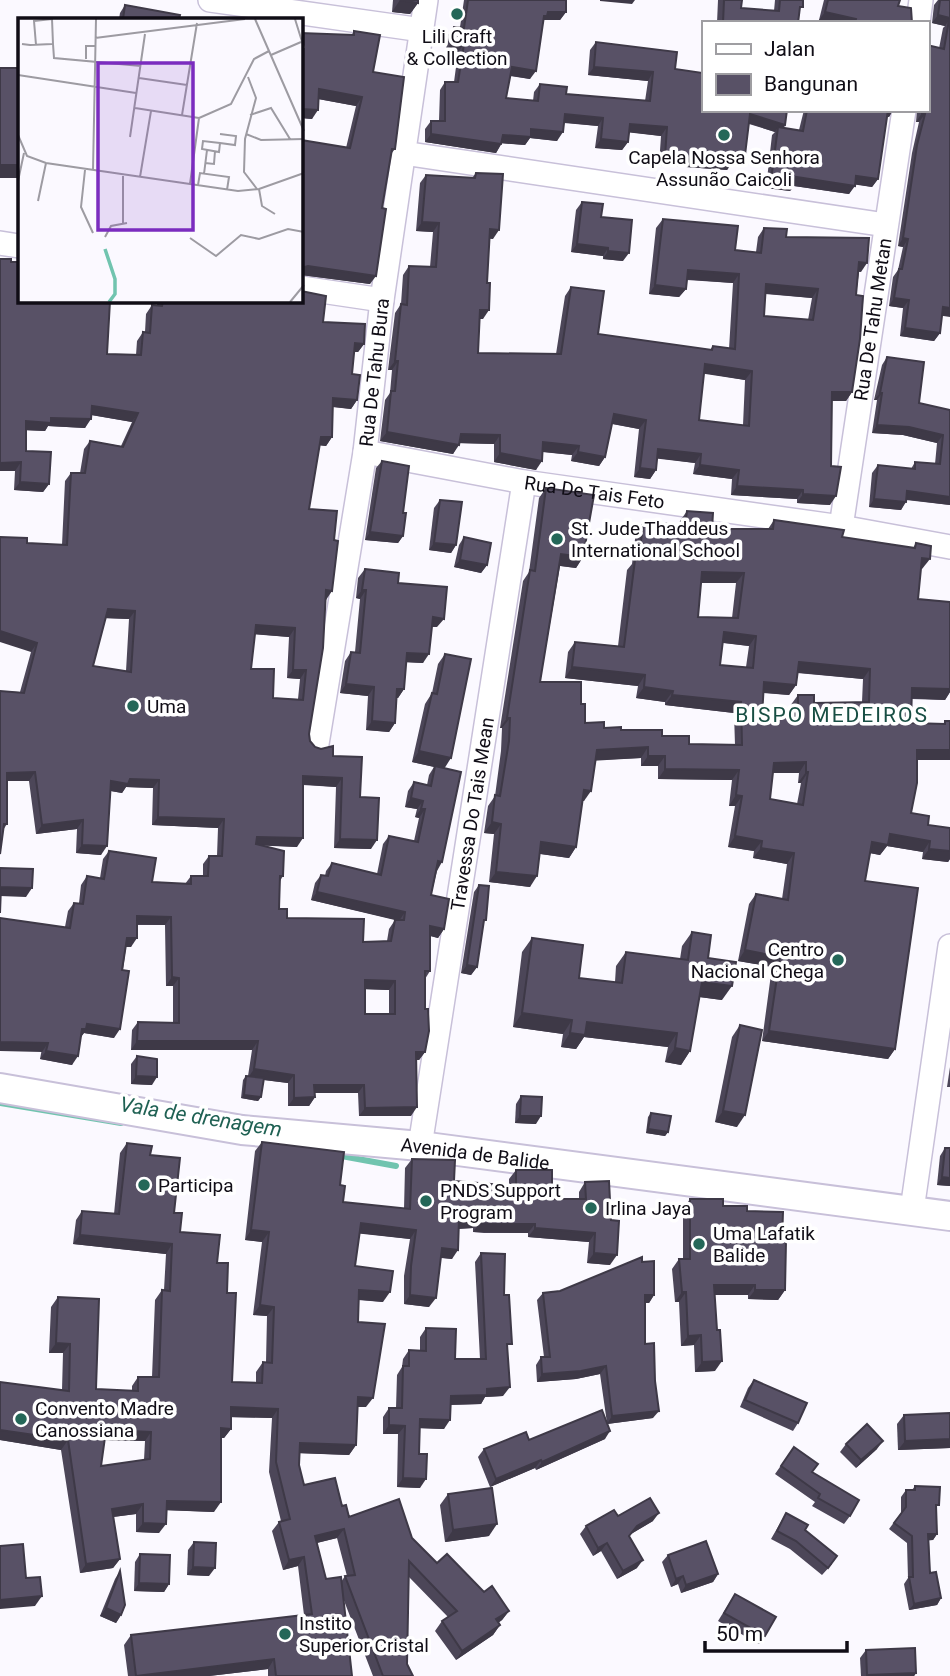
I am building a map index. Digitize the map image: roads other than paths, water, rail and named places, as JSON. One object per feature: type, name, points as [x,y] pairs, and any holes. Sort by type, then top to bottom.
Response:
[{"type":"main road","name":"Avenida de Balide","points":[[0,1088],[242,1130],[420,1146],[950,1216]]},
{"type":"street","points":[[211,0],[422,30]]},
{"type":"street","name":"Rua De Tahu Bura","points":[[317,744],[365,452],[382,300],[426,0]]},
{"type":"street","points":[[918,21],[921,0]]},
{"type":"street","name":"Rua De Tahu Metan","points":[[841,527],[904,112]]},
{"type":"street","points":[[403,153],[886,225]]},
{"type":"street","points":[[0,243],[18,246]]},
{"type":"street","points":[[303,288],[382,300]]},
{"type":"street","name":"Rua De Tais Feto","points":[[365,452],[524,482],[841,527],[950,547]]},
{"type":"street","name":"Travessa Do Tais Mean","points":[[420,1146],[524,482]]},
{"type":"street","points":[[912,1210],[950,946]]},
{"type":"waterway","name":"Vala de drenagem","points":[[0,1103],[121,1123]]},
{"type":"waterway","name":"Vala de drenagem","points":[[336,1155],[396,1166]]},
{"type":"place","name":"Lili Craft & Collection","points":[[457,14]]},
{"type":"place","name":"Capela Nossa Senhora Assunão Caicoli","points":[[724,135]]},
{"type":"place","name":"St. Jude Thaddeus International School","points":[[557,539]]},
{"type":"place","name":"Uma","points":[[133,706]]},
{"type":"place","name":"Centro Nacional Chega","points":[[838,960]]},
{"type":"place","name":"Participa","points":[[144,1185]]},
{"type":"place","name":"PNDS Support Program","points":[[426,1201]]},
{"type":"place","name":"Irlina Jaya","points":[[591,1208]]},
{"type":"place","name":"Uma Lafatik Balide","points":[[699,1244]]},
{"type":"place","name":"Convento Madre Canossiana","points":[[21,1419]]},
{"type":"place","name":"Instito Superior Cristal","points":[[285,1634]]},
{"type":"district","name":"BISPO MEDEIROS","points":[[832,715]]}]
